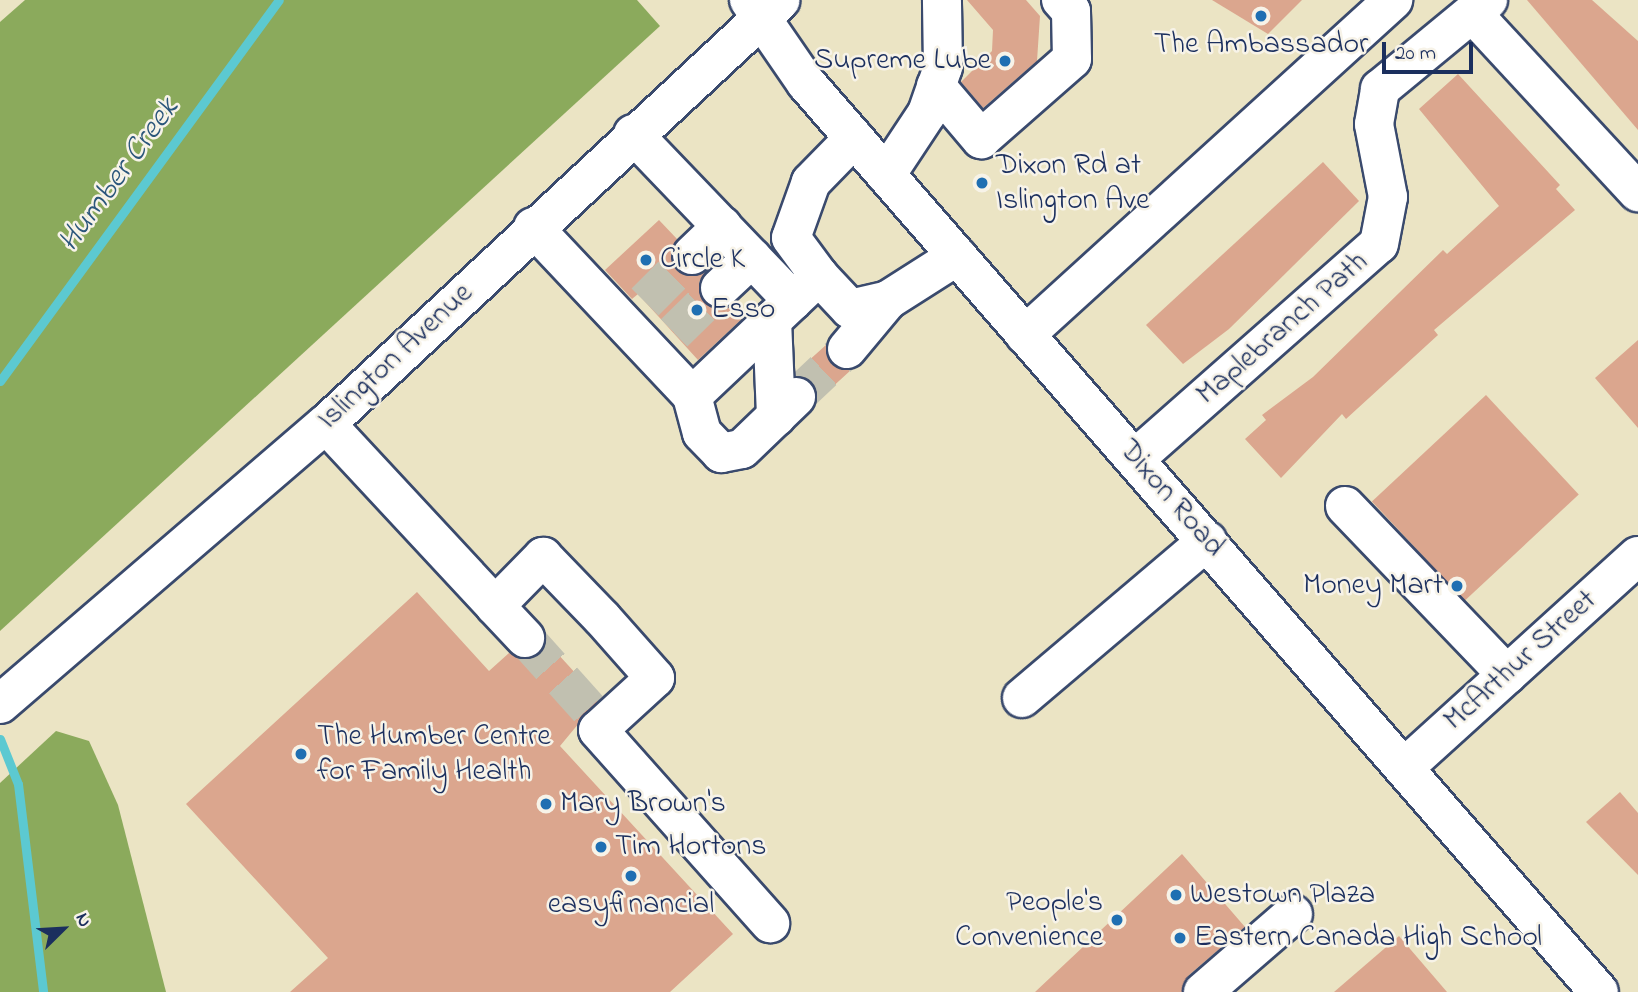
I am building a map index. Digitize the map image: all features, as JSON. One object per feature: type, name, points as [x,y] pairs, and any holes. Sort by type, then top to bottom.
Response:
[{"type":"main road","points":[[886,175],[927,113],[943,66],[942,0]]},
{"type":"main road","points":[[936,86],[982,139],[1072,59],[1071,11],[1061,0]]},
{"type":"main road","points":[[1025,335],[1393,0]]},
{"type":"main road","name":"Dixon Road","points":[[764,6],[854,138],[1025,335],[1137,457],[1599,992]]},
{"type":"main road","name":"Islington Avenue","points":[[0,704],[68,642],[326,424],[633,134],[764,6]]},
{"type":"main road","name":"Maplebranch Path","points":[[1137,457],[1379,244],[1388,197],[1374,124],[1380,89],[1480,7],[1638,192]]},
{"type":"main road","points":[[633,134],[795,299],[850,309],[888,300]]},
{"type":"main road","points":[[533,227],[635,312],[663,344],[692,396],[702,433],[721,453],[742,449],[786,407],[795,299],[791,239],[811,183],[854,138]]},
{"type":"main road","points":[[692,255],[722,226]]},
{"type":"main road","points":[[848,349],[888,300],[957,256]]},
{"type":"main road","points":[[720,288],[752,258]]},
{"type":"main road","points":[[692,396],[795,299]]},
{"type":"main road","points":[[326,424],[525,638]]},
{"type":"main road","points":[[1345,506],[1507,675]]},
{"type":"main road","points":[[1022,698],[1207,541]]},
{"type":"main road","name":"McArthur Street","points":[[1405,767],[1638,556]]},
{"type":"main road","points":[[495,606],[544,557],[654,678],[599,720],[598,730],[770,923]]},
{"type":"main road","points":[[1203,992],[1293,915]]},
{"type":"green space","points":[[25,0],[637,0],[660,26],[0,631],[0,22]]},
{"type":"green space","points":[[56,731],[89,741],[118,805],[166,992],[0,992],[0,783]]},
{"type":"building","points":[[967,0],[1026,0],[1040,16],[1037,61],[983,108],[961,82],[992,51],[993,30]]},
{"type":"building","name":"The Ambassador","points":[[1212,0],[1302,0],[1268,34]]},
{"type":"building","points":[[1527,0],[1592,0],[1638,41],[1638,130]]},
{"type":"building","points":[[1458,74],[1560,185],[1556,189],[1575,210],[1434,330],[1438,335],[1346,419],[1342,414],[1281,478],[1245,439],[1266,420],[1262,415],[1313,377],[1443,250],[1447,254],[1499,206],[1419,109]]},
{"type":"building","points":[[1323,162],[1359,201],[1229,329],[1183,364],[1146,325]]},
{"type":"building","name":"Esso","points":[[659,220],[677,239],[671,250],[676,270],[687,276],[705,272],[699,282],[704,302],[714,309],[735,304],[746,315],[698,360],[638,294],[632,299],[605,270]]},
{"type":"building","points":[[1638,340],[1638,428],[1595,378]]},
{"type":"building","points":[[826,345],[832,365],[851,370],[817,401],[812,382],[796,372]]},
{"type":"building","points":[[1486,395],[1579,494],[1465,601],[1372,501]]},
{"type":"building","points":[[417,592],[489,671],[509,653],[531,659],[546,641],[599,699],[560,746],[733,934],[670,992],[290,992],[328,958],[186,804]]},
{"type":"building","points":[[1620,792],[1638,813],[1638,875],[1586,822]]},
{"type":"building","name":"Westown Plaza","points":[[1182,854],[1245,927],[1189,975],[1182,992],[1035,992]]},
{"type":"building","points":[[1399,936],[1447,992],[1334,992]]},
{"type":"waterway","name":"Humber Creek","points":[[0,381],[279,0]]},
{"type":"waterway","name":"Humber Creek","points":[[0,739],[18,784],[43,992]]},
{"type":"tunnel","points":[[645,302],[692,255]]},
{"type":"tunnel","points":[[674,333],[720,288]]},
{"type":"tunnel","points":[[796,397],[847,349]]},
{"type":"tunnel","points":[[525,638],[594,715]]},
{"type":"place","name":"The Ambassador","points":[[1261,16]]},
{"type":"place","name":"Supreme Lube","points":[[1005,61]]},
{"type":"place","name":"Dixon Rd at Islington Ave","points":[[982,183]]},
{"type":"place","name":"Circle K","points":[[646,260]]},
{"type":"place","name":"Esso","points":[[697,310]]},
{"type":"place","name":"Money Mart","points":[[1457,586]]},
{"type":"place","name":"The Humber Centre for Family Health","points":[[301,754]]},
{"type":"place","name":"Mary Brown's","points":[[546,804]]},
{"type":"place","name":"Tim Hortons","points":[[601,847]]},
{"type":"place","name":"easyfinancial","points":[[631,876]]},
{"type":"place","name":"Westown Plaza","points":[[1176,895]]},
{"type":"place","name":"People's Convenience","points":[[1117,920]]},
{"type":"place","name":"Eastern Canada High School","points":[[1180,938]]}]
